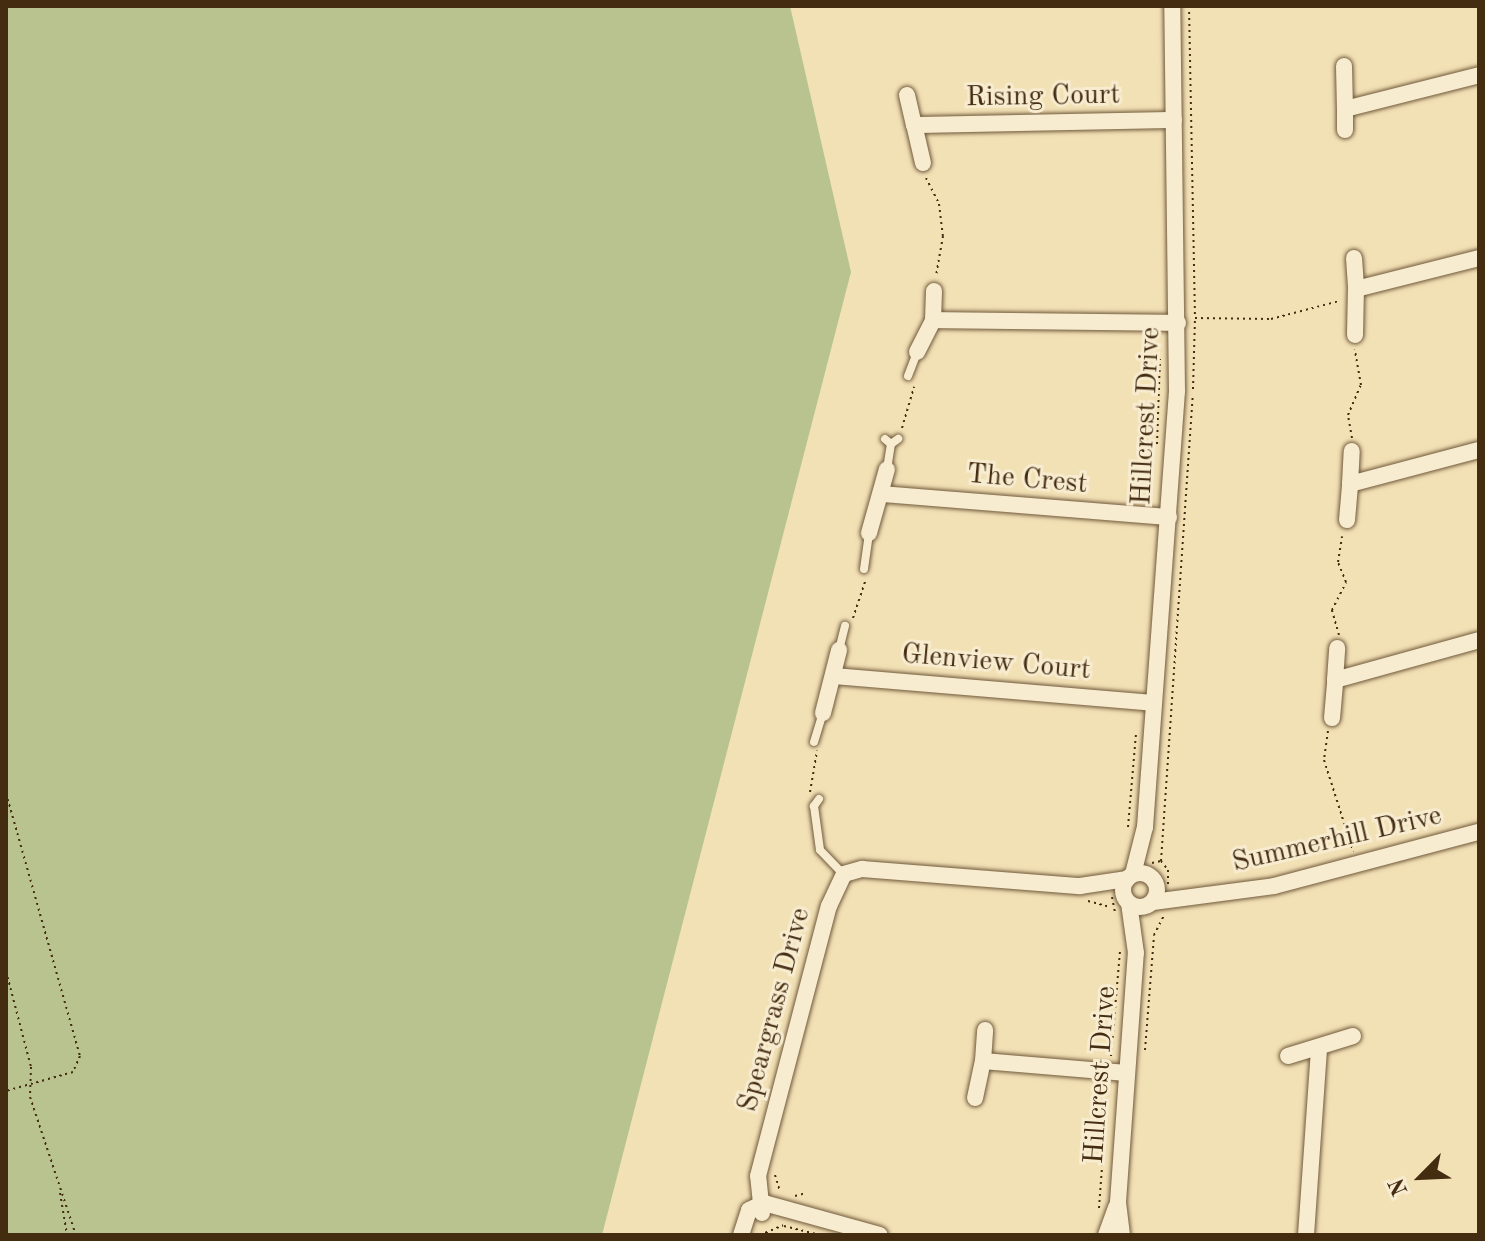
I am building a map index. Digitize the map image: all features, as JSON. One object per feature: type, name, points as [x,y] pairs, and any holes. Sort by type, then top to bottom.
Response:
[{"type":"street","name":"Hillcrest Drive","points":[[1136,953],[1121,903],[1130,877],[1154,703],[1186,320],[1174,120],[1172,6]]},
{"type":"street","points":[[1344,66],[1345,130]]},
{"type":"street","points":[[1345,109],[1479,75]]},
{"type":"street","points":[[907,95],[923,163]]},
{"type":"street","name":"Rising Court","points":[[914,125],[1174,120]]},
{"type":"street","points":[[1354,258],[1355,335]]},
{"type":"street","points":[[1356,293],[1479,258]]},
{"type":"street","points":[[917,352],[933,320],[934,291]]},
{"type":"street","points":[[933,320],[1186,320]]},
{"type":"street","points":[[1350,484],[1479,450]]},
{"type":"street","points":[[1347,520],[1352,451]]},
{"type":"street","points":[[869,533],[887,469]]},
{"type":"street","name":"The Crest","points":[[882,494],[1169,517]]},
{"type":"street","points":[[1335,680],[1479,640]]},
{"type":"street","points":[[1332,718],[1337,648]]},
{"type":"street","points":[[823,713],[839,650]]},
{"type":"street","name":"Glenview Court","points":[[833,676],[1154,703]]},
{"type":"street","name":"Hillcrest Drive","points":[[1122,1235],[1118,1202],[1136,953],[1151,904],[1153,879],[1136,828]]},
{"type":"street","name":"Summerhill Drive","points":[[1121,903],[1151,904],[1274,886],[1479,832]]},
{"type":"street","points":[[844,874],[862,869],[1082,893],[1121,903]]},
{"type":"street","name":"Speargrass Drive","points":[[762,1207],[829,906],[844,874]]},
{"type":"street","points":[[1082,893],[1130,877]]},
{"type":"street","name":"Summerhill Drive","points":[[1130,877],[1153,879],[1206,894]]},
{"type":"street","points":[[975,1098],[983,1061],[985,1030]]},
{"type":"street","points":[[1288,1056],[1353,1036]]},
{"type":"street","points":[[1306,1235],[1319,1048]]},
{"type":"street","points":[[983,1061],[1127,1073]]},
{"type":"street","name":"Hillcrest Drive","points":[[1106,1235],[1118,1202]]},
{"type":"street","points":[[744,1235],[762,1207],[880,1235]]},
{"type":"lane","points":[[914,387],[906,377],[917,352]]},
{"type":"lane","points":[[887,469],[892,441]]},
{"type":"lane","points":[[863,572],[869,533]]},
{"type":"lane","points":[[839,650],[845,624]]},
{"type":"lane","points":[[813,743],[823,713]]},
{"type":"lane","points":[[811,804],[820,850],[844,874]]},
{"type":"path","points":[[1161,861],[1186,320],[1189,6]]},
{"type":"path","points":[[923,163],[943,236],[934,291]]},
{"type":"path","points":[[1186,320],[1271,319],[1356,293]]},
{"type":"path","points":[[1352,451],[1348,415],[1361,385],[1355,335]]},
{"type":"path","points":[[1156,457],[1161,351]]},
{"type":"path","points":[[892,441],[914,387]]},
{"type":"path","points":[[1337,648],[1340,628],[1332,610],[1346,582],[1337,551],[1347,520]]},
{"type":"path","points":[[845,624],[863,572]]},
{"type":"path","points":[[1332,718],[1324,760],[1354,853],[1341,856],[1344,868]]},
{"type":"path","points":[[1136,727],[1136,828]]},
{"type":"path","points":[[811,804],[813,743]]},
{"type":"path","points":[[6,793],[80,1056],[73,1072],[6,1091]]},
{"type":"path","points":[[1082,893],[1121,903]]},
{"type":"path","points":[[1145,1056],[1154,935],[1170,910]]},
{"type":"path","points":[[6,971],[27,1051],[29,1084],[76,1235]]},
{"type":"path","points":[[769,1168],[788,1212],[819,1235]]},
{"type":"path","points":[[59,1186],[67,1235]]},
{"type":"green space","points":[[6,6],[790,6],[851,272],[602,1235],[6,1235]]}]
